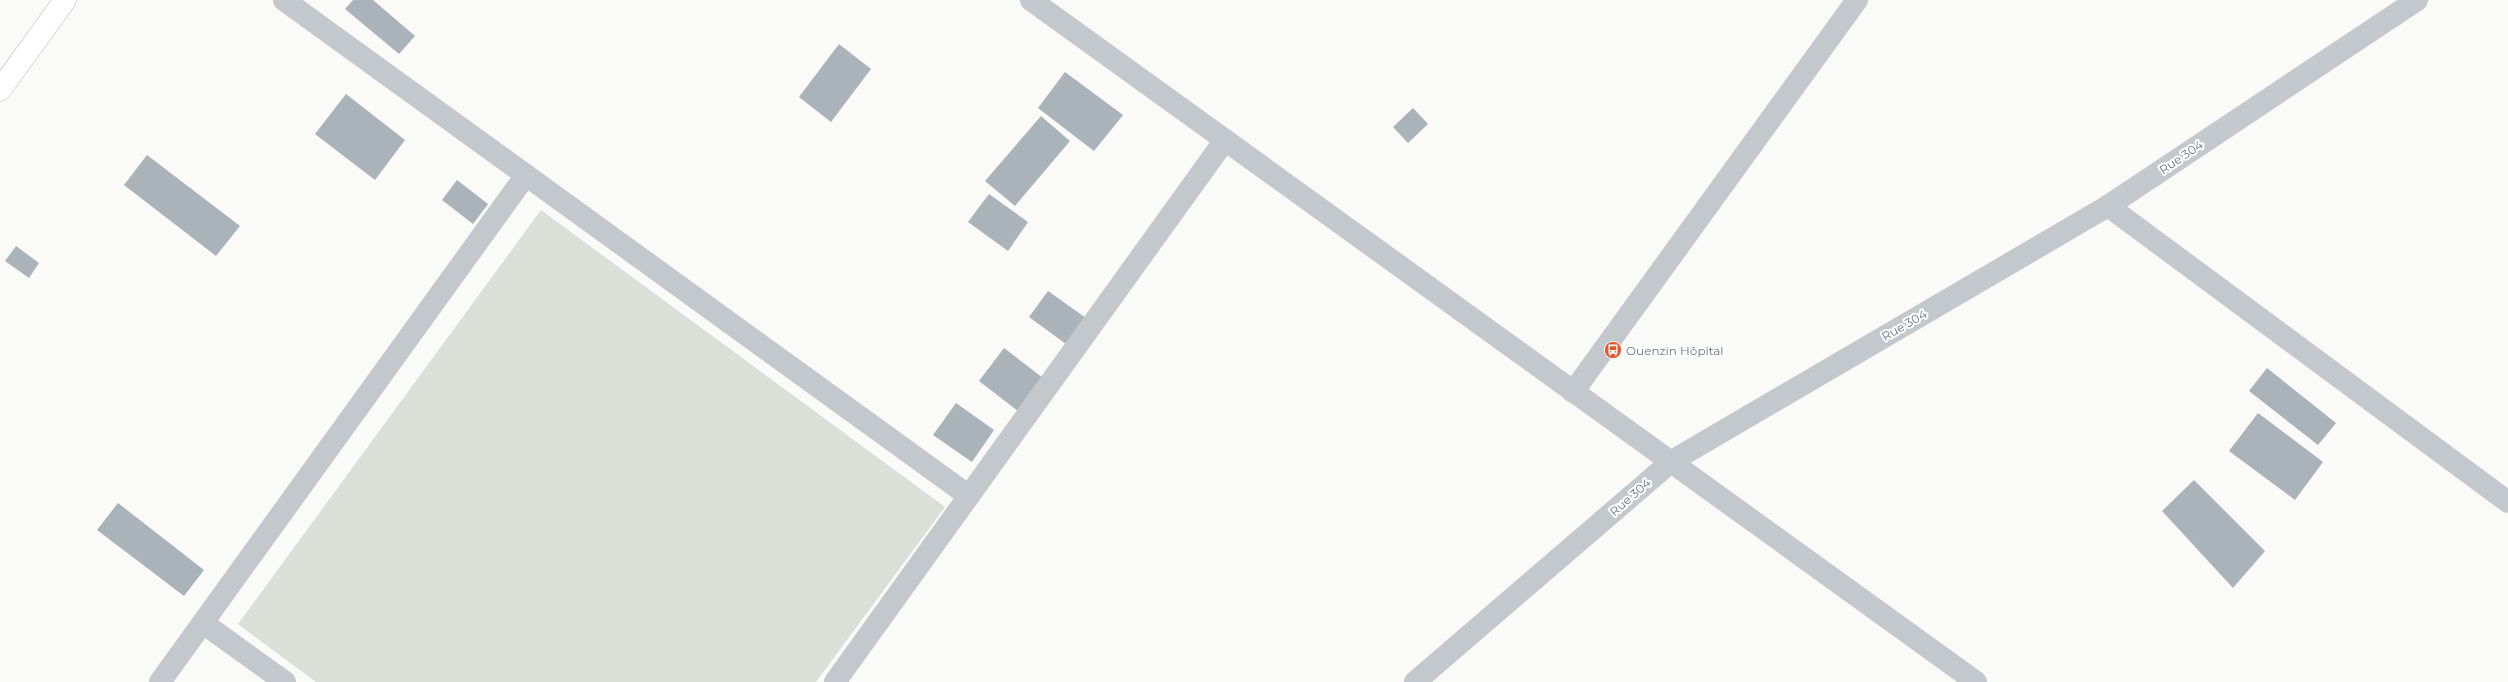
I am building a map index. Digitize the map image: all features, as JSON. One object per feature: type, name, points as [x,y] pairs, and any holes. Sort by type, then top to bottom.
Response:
[{"type":"street","points":[[0,90],[65,0]]},
{"type":"street","points":[[284,0],[969,496]]},
{"type":"street","points":[[1031,0],[1573,392],[1672,461],[1976,682]]},
{"type":"street","name":"Rue 304","points":[[1415,682],[1672,461],[2108,206],[2417,0]]},
{"type":"street","points":[[1573,392],[1852,2]]},
{"type":"street","points":[[835,682],[1225,140]]},
{"type":"street","points":[[160,682],[526,175]]},
{"type":"street","points":[[2108,206],[2508,502]]},
{"type":"street","points":[[203,623],[285,682]]},
{"type":"shaded area","points":[[541,210],[945,507],[816,682],[316,682],[238,624]]},
{"type":"building","points":[[353,0],[373,0],[415,36],[399,54],[345,9]]},
{"type":"building","points":[[839,44],[871,69],[831,122],[799,97]]},
{"type":"building","points":[[1065,72],[1123,115],[1094,151],[1038,108]]},
{"type":"building","points":[[346,94],[405,140],[375,180],[315,134]]},
{"type":"building","points":[[1413,108],[1428,124],[1408,143],[1393,127]]},
{"type":"building","points":[[1041,116],[1070,141],[1015,206],[985,181]]},
{"type":"building","points":[[147,155],[240,226],[216,256],[124,185]]},
{"type":"building","points":[[457,180],[488,204],[473,224],[442,200]]},
{"type":"building","points":[[989,194],[1028,222],[1008,251],[968,222]]},
{"type":"building","points":[[16,246],[39,263],[29,278],[5,261]]},
{"type":"building","points":[[1048,291],[1086,318],[1066,344],[1029,317]]},
{"type":"building","points":[[1004,348],[1043,378],[1018,411],[979,381]]},
{"type":"building","points":[[2267,368],[2336,423],[2318,445],[2249,391]]},
{"type":"building","points":[[956,403],[994,430],[972,462],[933,435]]},
{"type":"building","points":[[2258,413],[2323,462],[2295,500],[2229,451]]},
{"type":"building","points":[[2194,480],[2265,551],[2233,588],[2162,511]]},
{"type":"building","points":[[118,503],[204,570],[184,596],[97,530]]},
{"type":"place","name":"Ouenzin Hôpital","points":[[1613,350]]}]
